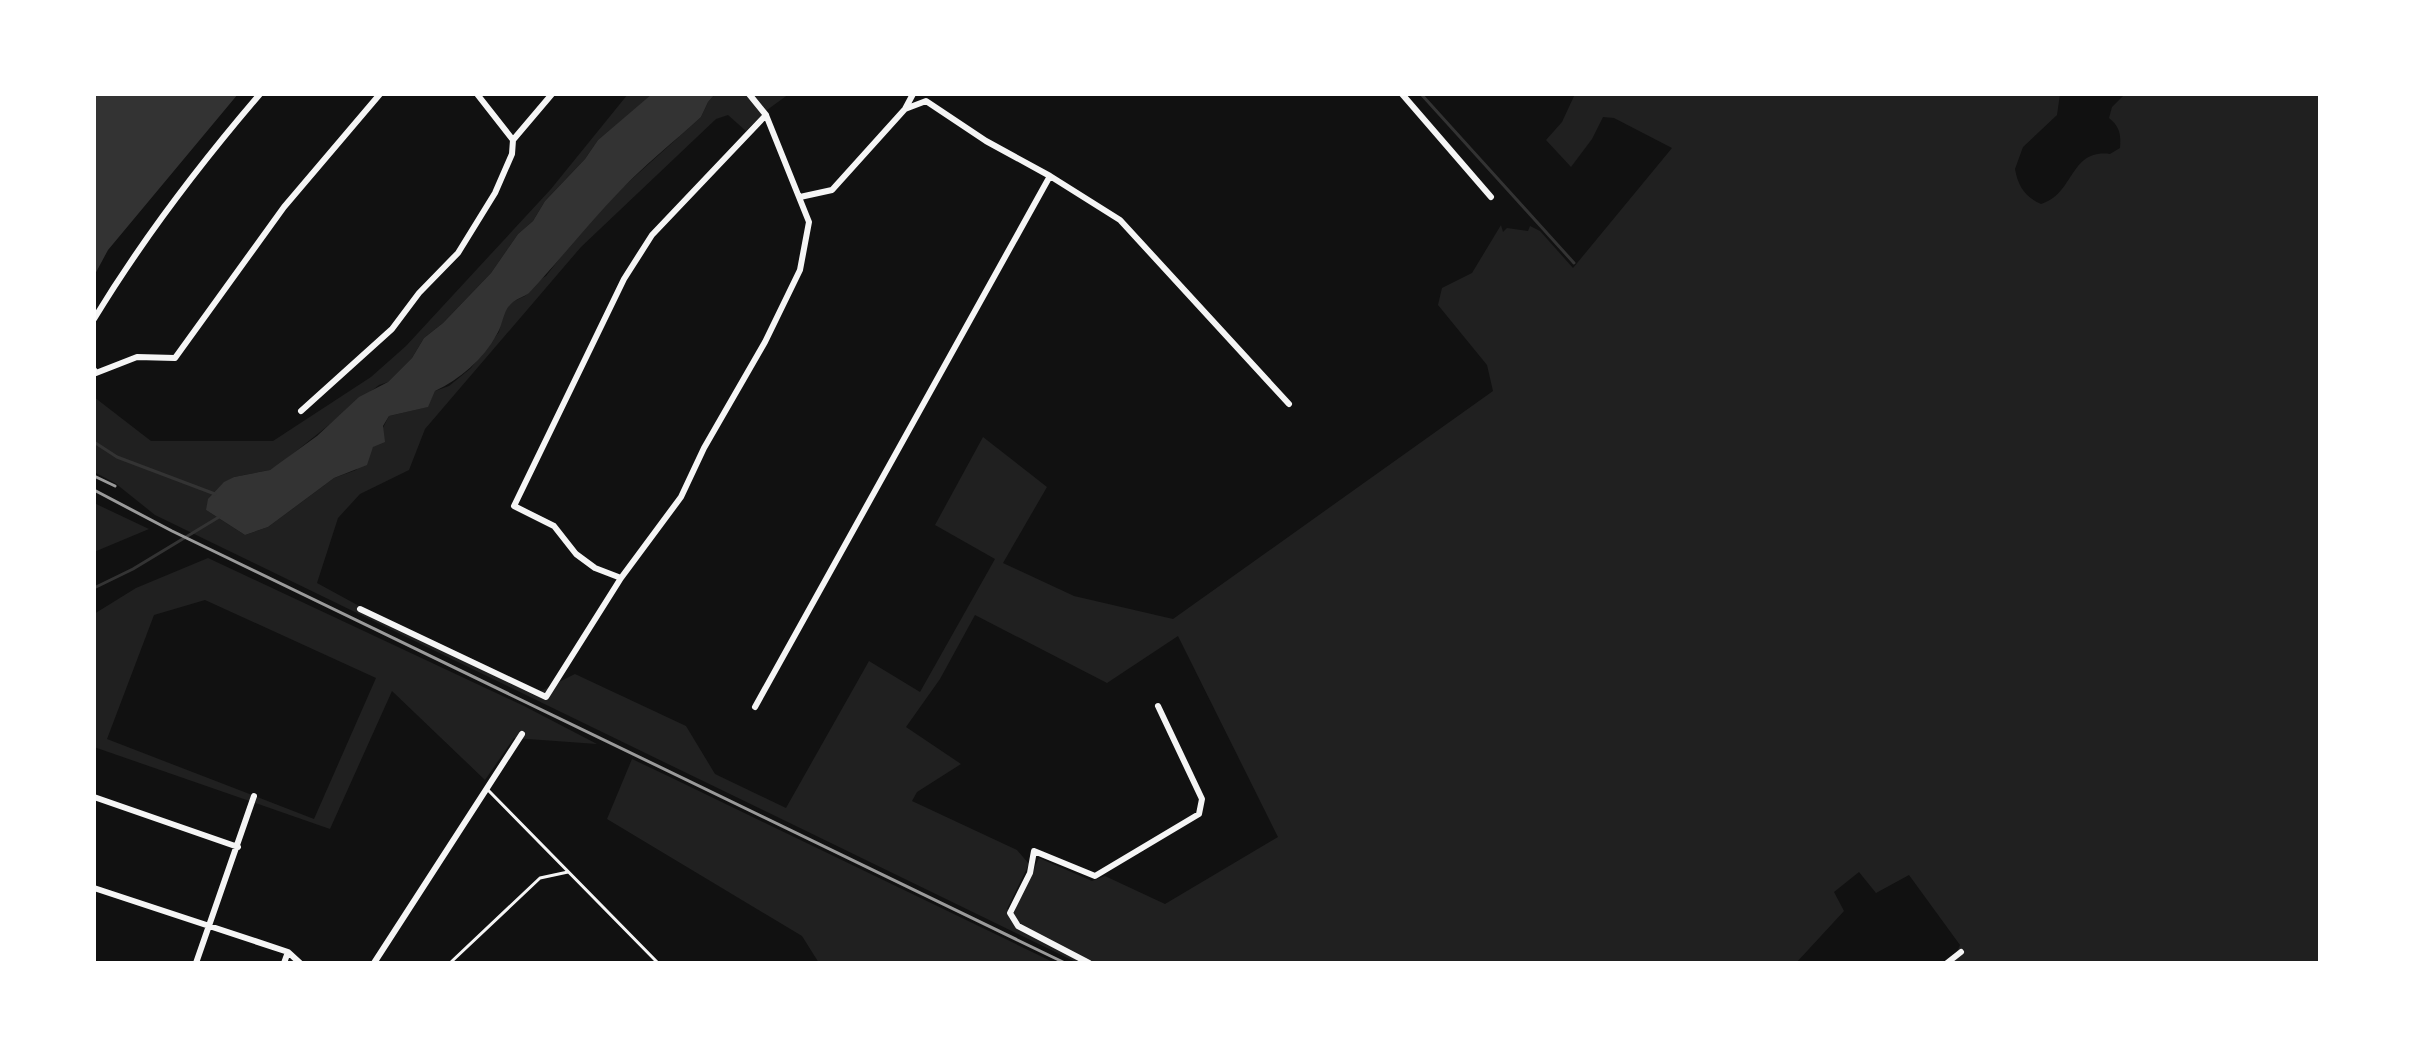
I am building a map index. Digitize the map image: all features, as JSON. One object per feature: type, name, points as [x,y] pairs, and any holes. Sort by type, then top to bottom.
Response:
[{"type":"street","points":[[94,319],[127,268],[260,94]]},
{"type":"street","points":[[95,371],[137,357],[175,358],[284,207],[380,94]]},
{"type":"street","points":[[477,94],[513,140]]},
{"type":"street","points":[[301,411],[392,329],[419,293],[458,253],[495,193],[512,154],[513,140],[552,94]]},
{"type":"street","points":[[360,609],[546,697],[621,578],[643,553],[681,497],[704,448],[765,342],[800,270],[809,222],[766,115],[749,94]]},
{"type":"street","points":[[800,197],[832,190],[905,109],[913,94]]},
{"type":"street","points":[[1402,94],[1491,197]]},
{"type":"street","points":[[905,109],[926,101],[986,141],[1120,220],[1289,404]]},
{"type":"street","points":[[621,578],[595,568],[576,554],[554,526],[514,506],[624,279],[652,235],[766,115]]},
{"type":"street","points":[[755,707],[1050,176]]},
{"type":"street","points":[[1089,963],[1018,926],[1010,913],[1030,873],[1034,851],[1095,876],[1199,814],[1202,799],[1158,706]]},
{"type":"street","points":[[374,963],[522,734]]},
{"type":"street","points":[[196,963],[254,796]]},
{"type":"street","points":[[94,797],[238,847]]},
{"type":"street","points":[[94,888],[288,952],[300,963]]},
{"type":"street","points":[[284,963],[288,952]]},
{"type":"street","points":[[1947,963],[1961,952]]},
{"type":"lane","points":[[488,790],[658,963]]},
{"type":"lane","points":[[450,963],[540,878],[568,872]]},
{"type":"shaded area","points":[[95,94],[238,94],[108,250],[94,276]]},
{"type":"shaded area","points":[[628,94],[653,94],[598,140],[585,159],[545,201],[533,221],[518,234],[491,273],[443,323],[424,338],[412,358],[388,382],[379,385],[280,464],[270,470],[234,477],[224,483],[206,510],[245,535],[268,527],[334,478],[356,470],[373,447],[389,416],[427,407],[435,391],[449,386],[471,368],[499,332],[504,312],[512,302],[525,296],[536,282],[546,276],[622,188],[701,117],[715,94],[789,94],[746,131],[728,115],[716,119],[581,247],[425,429],[409,470],[360,494],[338,518],[317,583],[361,607],[541,691],[575,674],[686,726],[715,774],[786,808],[869,661],[920,692],[995,559],[935,525],[983,437],[1047,487],[1003,563],[1074,596],[1173,619],[1493,391],[1487,365],[1438,305],[1442,288],[1472,273],[1501,225],[1503,232],[1507,228],[1528,231],[1530,226],[1540,231],[1573,268],[1672,148],[1614,118],[1603,117],[1592,139],[1571,167],[1546,140],[1562,122],[1575,94],[2060,94],[2057,115],[2023,147],[2015,169],[2023,190],[2041,204],[2060,191],[2087,158],[2110,154],[2120,148],[2119,131],[2109,118],[2112,107],[2125,94],[2320,94],[2320,963],[1952,963],[1960,945],[1909,875],[1876,893],[1859,872],[1834,892],[1844,911],[1796,963],[1078,963],[155,515],[115,483],[94,472],[94,397],[151,441],[273,441],[371,377],[406,346],[551,189]],"holes":[[[975,615],[1107,683],[1178,636],[1278,837],[1165,904],[1105,876],[1092,881],[1039,858],[1014,912],[1007,909],[1029,864],[1017,850],[912,801],[917,792],[961,764],[906,727],[940,679]]]},
{"type":"shaded area","points":[[652,94],[715,94],[701,117],[629,182],[529,293],[509,306],[497,334],[478,360],[462,375],[435,391],[428,407],[389,416],[383,426],[385,442],[373,447],[367,465],[334,478],[268,527],[245,535],[206,510],[208,499],[224,482],[270,470],[317,436],[359,397],[388,382],[412,358],[424,338],[443,323],[491,273],[518,234],[533,221],[545,201],[585,159],[598,140]]},
{"type":"shaded area","points":[[94,503],[149,529],[94,552]]},
{"type":"shaded area","points":[[208,558],[524,706],[597,744],[514,738],[485,780],[392,691],[330,829],[94,747],[94,614],[136,588]],"holes":[[[205,600],[376,678],[314,819],[107,739],[154,615]]]},
{"type":"shaded area","points":[[632,759],[1055,963],[819,963],[802,936],[607,819]]},
{"type":"waterway","points":[[1421,94],[1574,263]]},
{"type":"waterway","points":[[94,442],[117,457],[215,494]]},
{"type":"waterway","points":[[94,588],[133,569],[219,517]]},
{"type":"railway","points":[[94,476],[115,486]]},
{"type":"railway","points":[[94,490],[172,531],[1065,963]]}]
